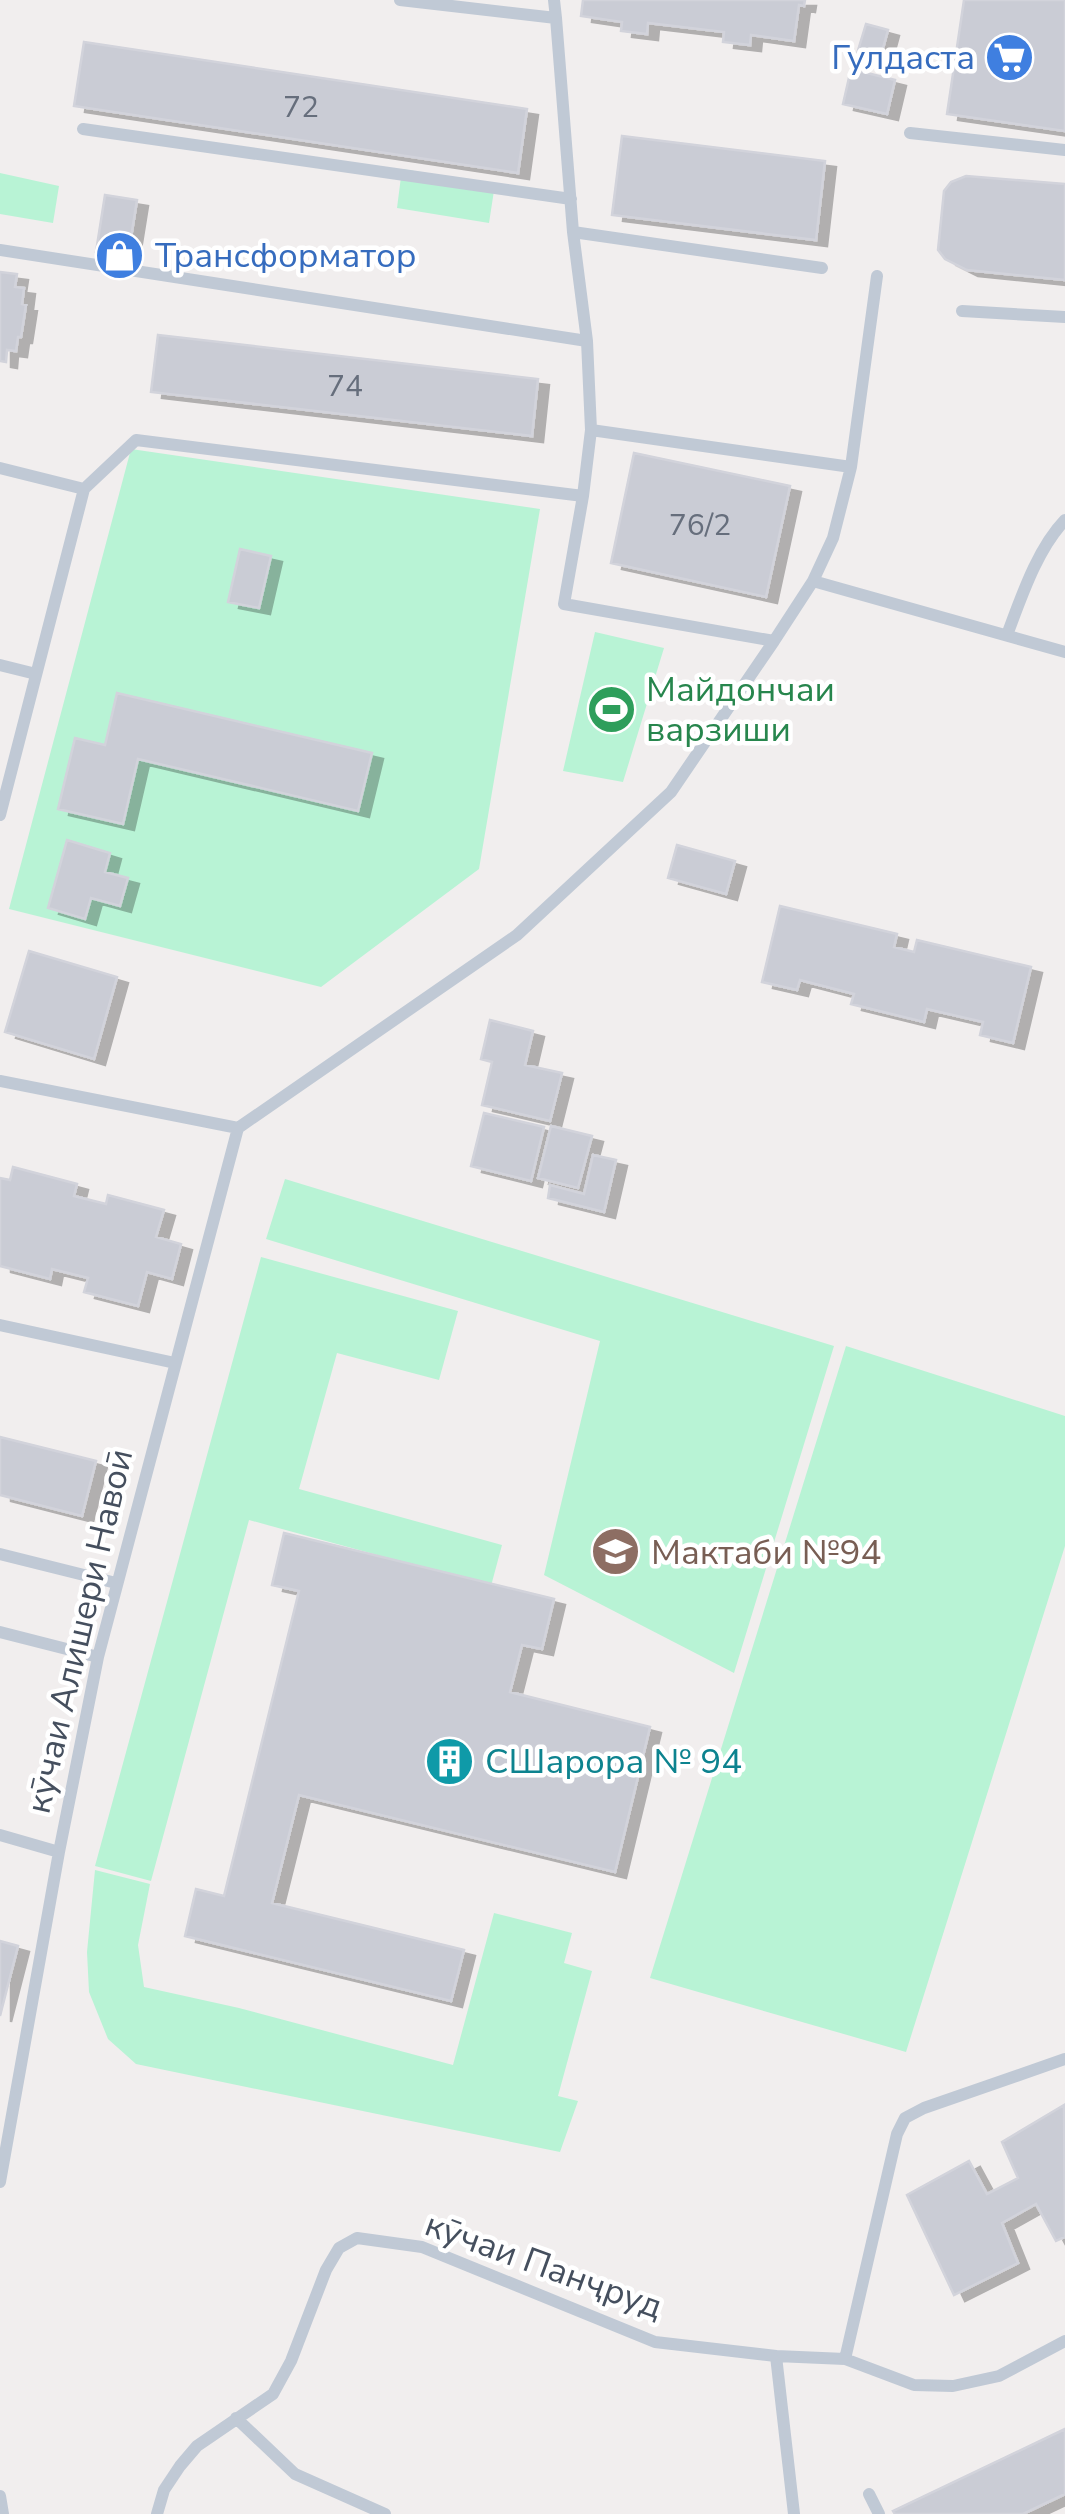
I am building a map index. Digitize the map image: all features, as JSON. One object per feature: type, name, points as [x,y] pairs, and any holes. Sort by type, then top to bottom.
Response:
[{"type":"lane","points":[[400,0],[556,18]]},
{"type":"lane","points":[[554,0],[592,430],[564,604],[774,642]]},
{"type":"lane","points":[[83,129],[571,198]]},
{"type":"lane","points":[[910,133],[1065,150]]},
{"type":"lane","points":[[573,232],[822,268]]},
{"type":"lane","points":[[0,250],[586,342]]},
{"type":"lane","points":[[0,1081],[238,1128],[517,936],[671,792],[812,581],[833,538],[850,467],[877,276]]},
{"type":"lane","points":[[962,312],[1065,316]]},
{"type":"lane","points":[[592,430],[850,467]]},
{"type":"lane","points":[[0,814],[84,488],[136,440],[584,496]]},
{"type":"lane","points":[[0,468],[84,488]]},
{"type":"lane","points":[[1006,635],[1052,533],[1065,520]]},
{"type":"lane","points":[[812,581],[1065,652]]},
{"type":"lane","points":[[0,665],[36,674]]},
{"type":"lane","name":"кӯчаи Алишери Навоӣ","points":[[0,2182],[2,2153],[98,1658],[238,1128]]},
{"type":"lane","points":[[0,1325],[175,1363]]},
{"type":"lane","points":[[0,1554],[116,1583]]},
{"type":"lane","points":[[0,1632],[98,1658]]},
{"type":"lane","points":[[0,1835],[59,1852]]},
{"type":"lane","points":[[845,2360],[897,2134],[905,2118],[1065,2059]]},
{"type":"lane","name":"кӯчаи Панҷруд","points":[[157,2514],[164,2490],[197,2446],[273,2394],[291,2360],[326,2270],[339,2248],[357,2238],[422,2247],[654,2342],[776,2356]]},
{"type":"lane","points":[[794,2514],[776,2356],[845,2360],[914,2384],[953,2386],[999,2376],[1065,2342]]},
{"type":"lane","points":[[236,2418],[296,2474],[384,2514]]},
{"type":"lane","points":[[869,2494],[879,2514]]},
{"type":"lane","points":[[0,2496],[3,2514]]},
{"type":"green space","points":[[402,169],[495,184],[489,223],[397,208]]},
{"type":"green space","points":[[0,173],[59,186],[53,223],[0,214]]},
{"type":"green space","points":[[131,449],[540,509],[479,869],[321,987],[9,909]]},
{"type":"green space","name":"Майдончаи варзиши","points":[[595,632],[664,648],[623,782],[563,771]]},
{"type":"green space","points":[[285,1179],[834,1346],[734,1673],[544,1575],[600,1341],[266,1239]]},
{"type":"green space","points":[[261,1257],[458,1311],[439,1380],[337,1353],[299,1489],[502,1545],[491,1586],[249,1520],[151,1881],[95,1866]]},
{"type":"green space","points":[[846,1346],[1065,1416],[1065,1546],[906,2052],[650,1978]]},
{"type":"green space","points":[[95,1870],[150,1884],[138,1945],[144,1987],[453,2065],[494,1913],[572,1933],[564,1963],[592,1971],[558,2096],[578,2101],[560,2152],[136,2064],[108,2039],[89,1992],[87,1952]]},
{"type":"building","points":[[583,0],[805,0],[804,6],[799,5],[794,41],[751,35],[750,45],[723,42],[724,32],[648,23],[647,34],[621,31],[622,22],[581,16]]},
{"type":"building","name":"Гулдаста","points":[[964,0],[1065,0],[1065,131],[947,114]]},
{"type":"building","points":[[866,24],[888,30],[879,63],[856,57]]},
{"type":"building","points":[[84,42],[527,109],[518,173],[74,106]]},
{"type":"building","points":[[851,69],[895,80],[887,114],[843,104]]},
{"type":"building","points":[[622,136],[825,161],[816,240],[612,215]]},
{"type":"building","points":[[966,176],[1065,184],[1065,280],[967,270],[945,259],[938,250],[944,191],[951,182]]},
{"type":"building","points":[[105,195],[137,200],[128,256],[96,252]]},
{"type":"building","points":[[0,272],[17,274],[15,287],[24,288],[22,304],[26,305],[21,337],[16,351],[7,350],[6,362],[0,361]]},
{"type":"building","points":[[158,335],[538,379],[532,436],[151,392]]},
{"type":"building","points":[[634,453],[790,486],[766,597],[611,563]]},
{"type":"building","points":[[240,549],[271,556],[259,608],[228,602]]},
{"type":"building","points":[[117,693],[372,753],[358,811],[138,759],[123,824],[58,809],[75,738],[105,745]]},
{"type":"building","points":[[67,840],[110,853],[105,872],[128,878],[120,906],[91,898],[85,919],[48,908]]},
{"type":"building","points":[[677,845],[735,861],[726,894],[668,878]]},
{"type":"building","points":[[780,906],[897,934],[894,947],[914,952],[917,940],[1031,967],[1013,1043],[980,1035],[983,1022],[927,1009],[924,1022],[851,1004],[854,994],[800,980],[797,990],[762,982]]},
{"type":"building","points":[[29,951],[117,977],[94,1059],[5,1032]]},
{"type":"building","points":[[490,1020],[533,1031],[525,1065],[562,1073],[550,1121],[482,1105],[492,1062],[481,1059]]},
{"type":"building","points":[[484,1113],[544,1127],[531,1181],[471,1166]]},
{"type":"building","points":[[551,1126],[592,1136],[578,1188],[538,1178]]},
{"type":"building","points":[[593,1155],[616,1160],[604,1212],[548,1198],[550,1185],[584,1194]]},
{"type":"building","points":[[13,1167],[77,1184],[74,1196],[106,1204],[108,1195],[164,1210],[156,1237],[181,1244],[172,1279],[147,1272],[138,1306],[84,1292],[88,1278],[52,1269],[50,1279],[0,1266],[0,1178],[10,1180]]},
{"type":"building","points":[[0,1437],[96,1461],[82,1516],[0,1495]]},
{"type":"building","name":"СШарора № 94","points":[[284,1533],[554,1599],[542,1649],[522,1645],[510,1692],[650,1727],[615,1872],[299,1795],[272,1903],[464,1950],[451,2001],[185,1936],[196,1889],[224,1896],[299,1591],[272,1585]]},
{"type":"building","points":[[0,1941],[18,1946],[0,2016]]},
{"type":"building","points":[[1064,2105],[1065,2237],[1056,2241],[1036,2204],[1002,2223],[1018,2263],[954,2295],[907,2195],[969,2161],[987,2194],[1018,2178],[1002,2142]]},
{"type":"building","points":[[1065,2429],[1065,2494],[1023,2514],[893,2511]]},
{"type":"place","name":"Гулдаста","points":[[1010,57]]},
{"type":"place","name":"Трансформатор","points":[[120,255]]},
{"type":"place","name":"Майдончаи варзиши","points":[[611,709]]},
{"type":"place","name":"Мактаби №94","points":[[616,1552]]},
{"type":"place","name":"СШарора № 94","points":[[450,1761]]}]
